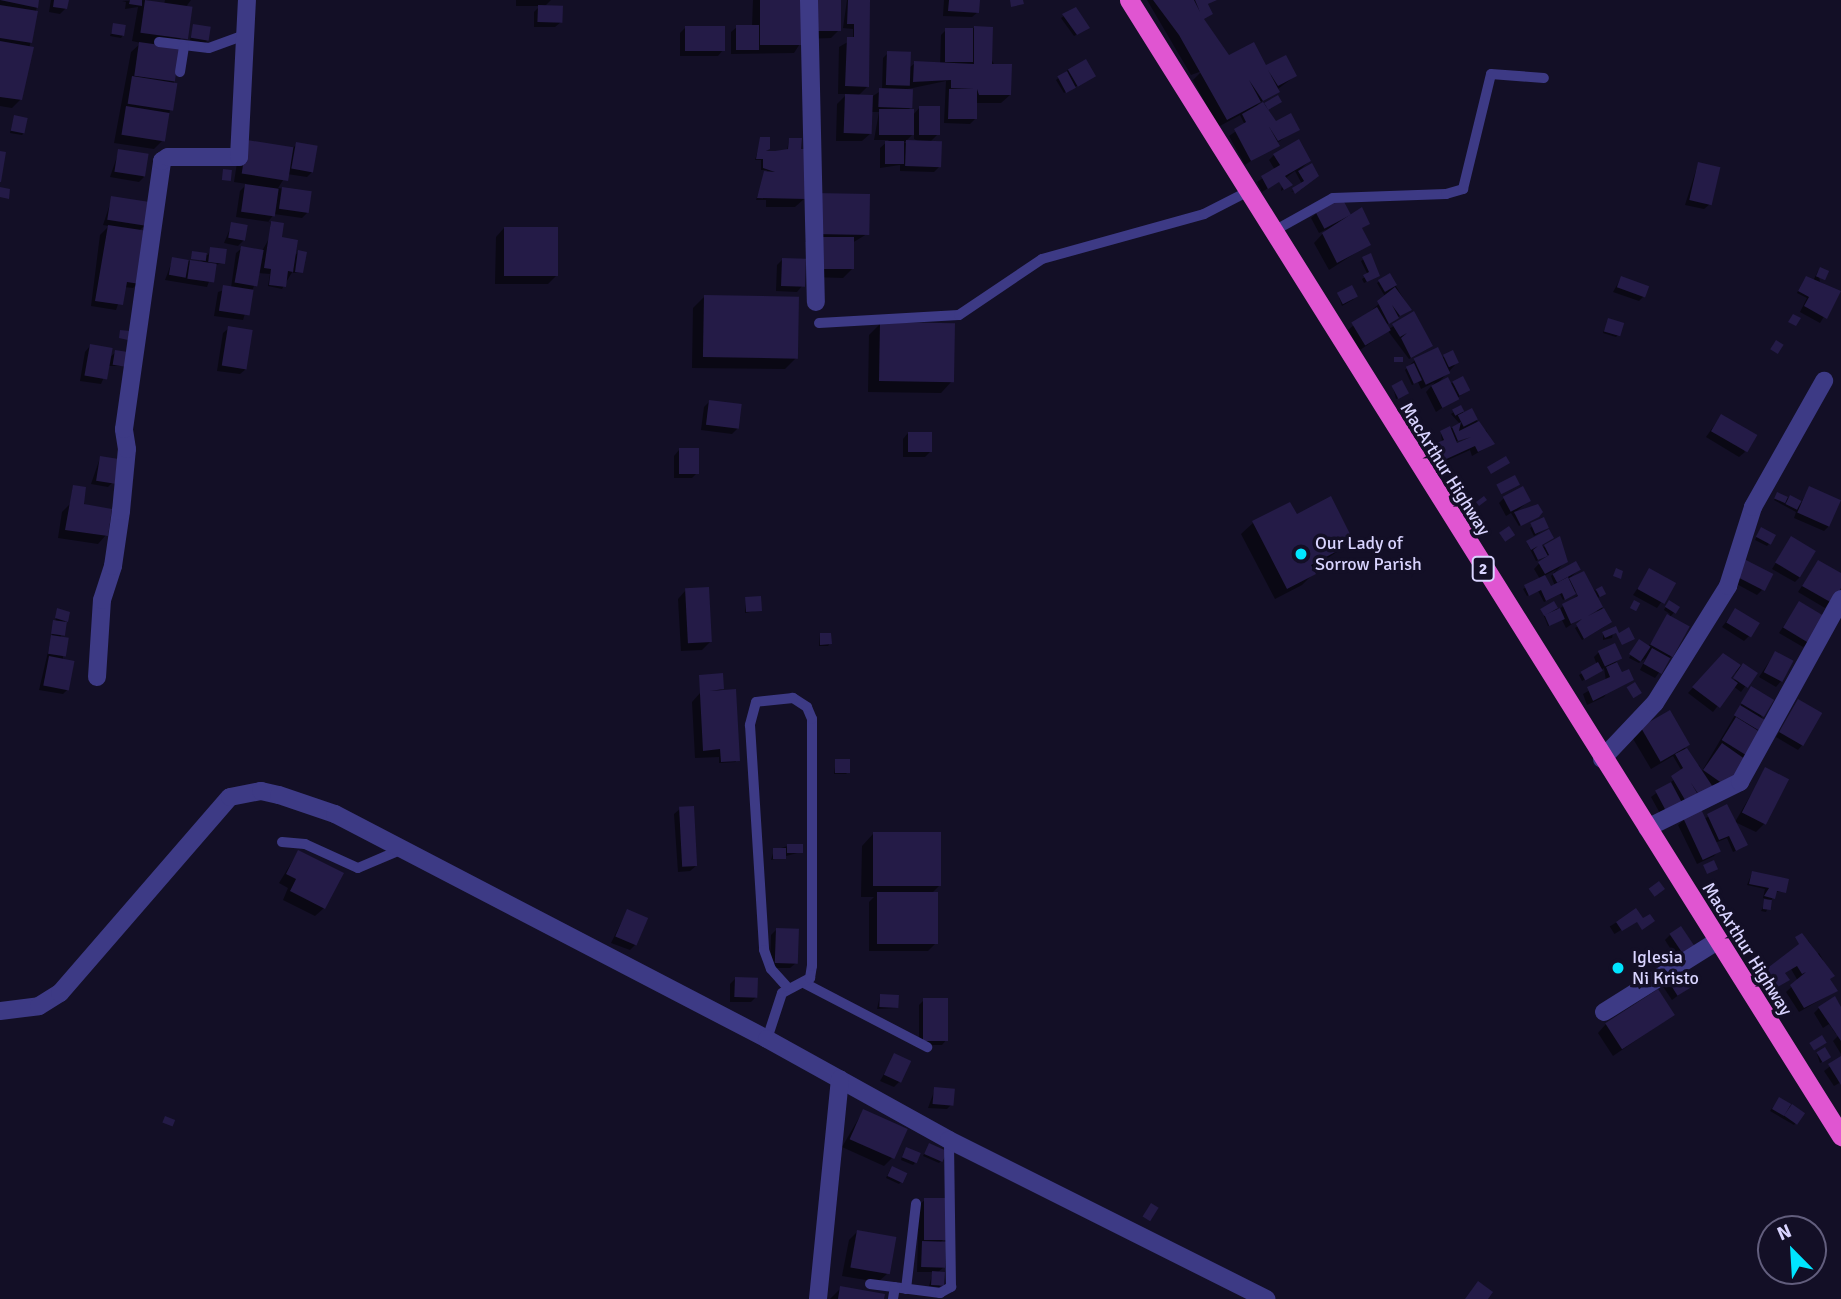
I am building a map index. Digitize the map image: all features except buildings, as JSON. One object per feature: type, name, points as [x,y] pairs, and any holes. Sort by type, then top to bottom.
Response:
[{"type":"highway","name":"MacArthur Highway","points":[[1129,0],[1272,233],[1841,1136]]},
{"type":"street","points":[[97,677],[102,600],[113,566],[121,511],[127,449],[124,429],[162,161],[168,157],[239,158],[247,0]]},
{"type":"street","points":[[809,0],[816,302]]},
{"type":"street","points":[[1602,758],[1655,703],[1728,586],[1753,507],[1824,381]]},
{"type":"street","points":[[1647,828],[1740,782],[1841,599]]},
{"type":"street","points":[[0,1011],[39,1006],[60,993],[230,796],[261,791],[279,795],[335,814],[398,851],[767,1039],[949,1140],[1266,1299]]},
{"type":"street","points":[[1604,1012],[1717,941]]},
{"type":"street","points":[[818,1299],[840,1079]]},
{"type":"lane","points":[[159,42],[209,48],[245,35]]},
{"type":"lane","points":[[180,72],[184,46]]},
{"type":"lane","points":[[1272,233],[1333,198],[1446,194],[1463,189],[1491,74],[1544,78]]},
{"type":"lane","points":[[819,323],[959,315],[1042,260],[1204,214],[1247,192]]},
{"type":"lane","points":[[788,987],[767,961],[758,884],[750,725],[756,702],[763,699],[793,698],[807,707],[812,719],[812,966],[804,982]]},
{"type":"lane","points":[[282,842],[305,844],[358,868],[398,851]]},
{"type":"lane","points":[[788,987],[804,982],[928,1047]]},
{"type":"lane","points":[[767,1039],[788,987]]},
{"type":"lane","points":[[870,1284],[940,1293],[951,1287],[949,1140]]},
{"type":"lane","points":[[893,1299],[900,1288],[916,1204]]},
{"type":"place","name":"Our Lady of Sorrow Parish","points":[[1301,554]]},
{"type":"place","name":"Iglesia Ni Kristo","points":[[1618,968]]}]
